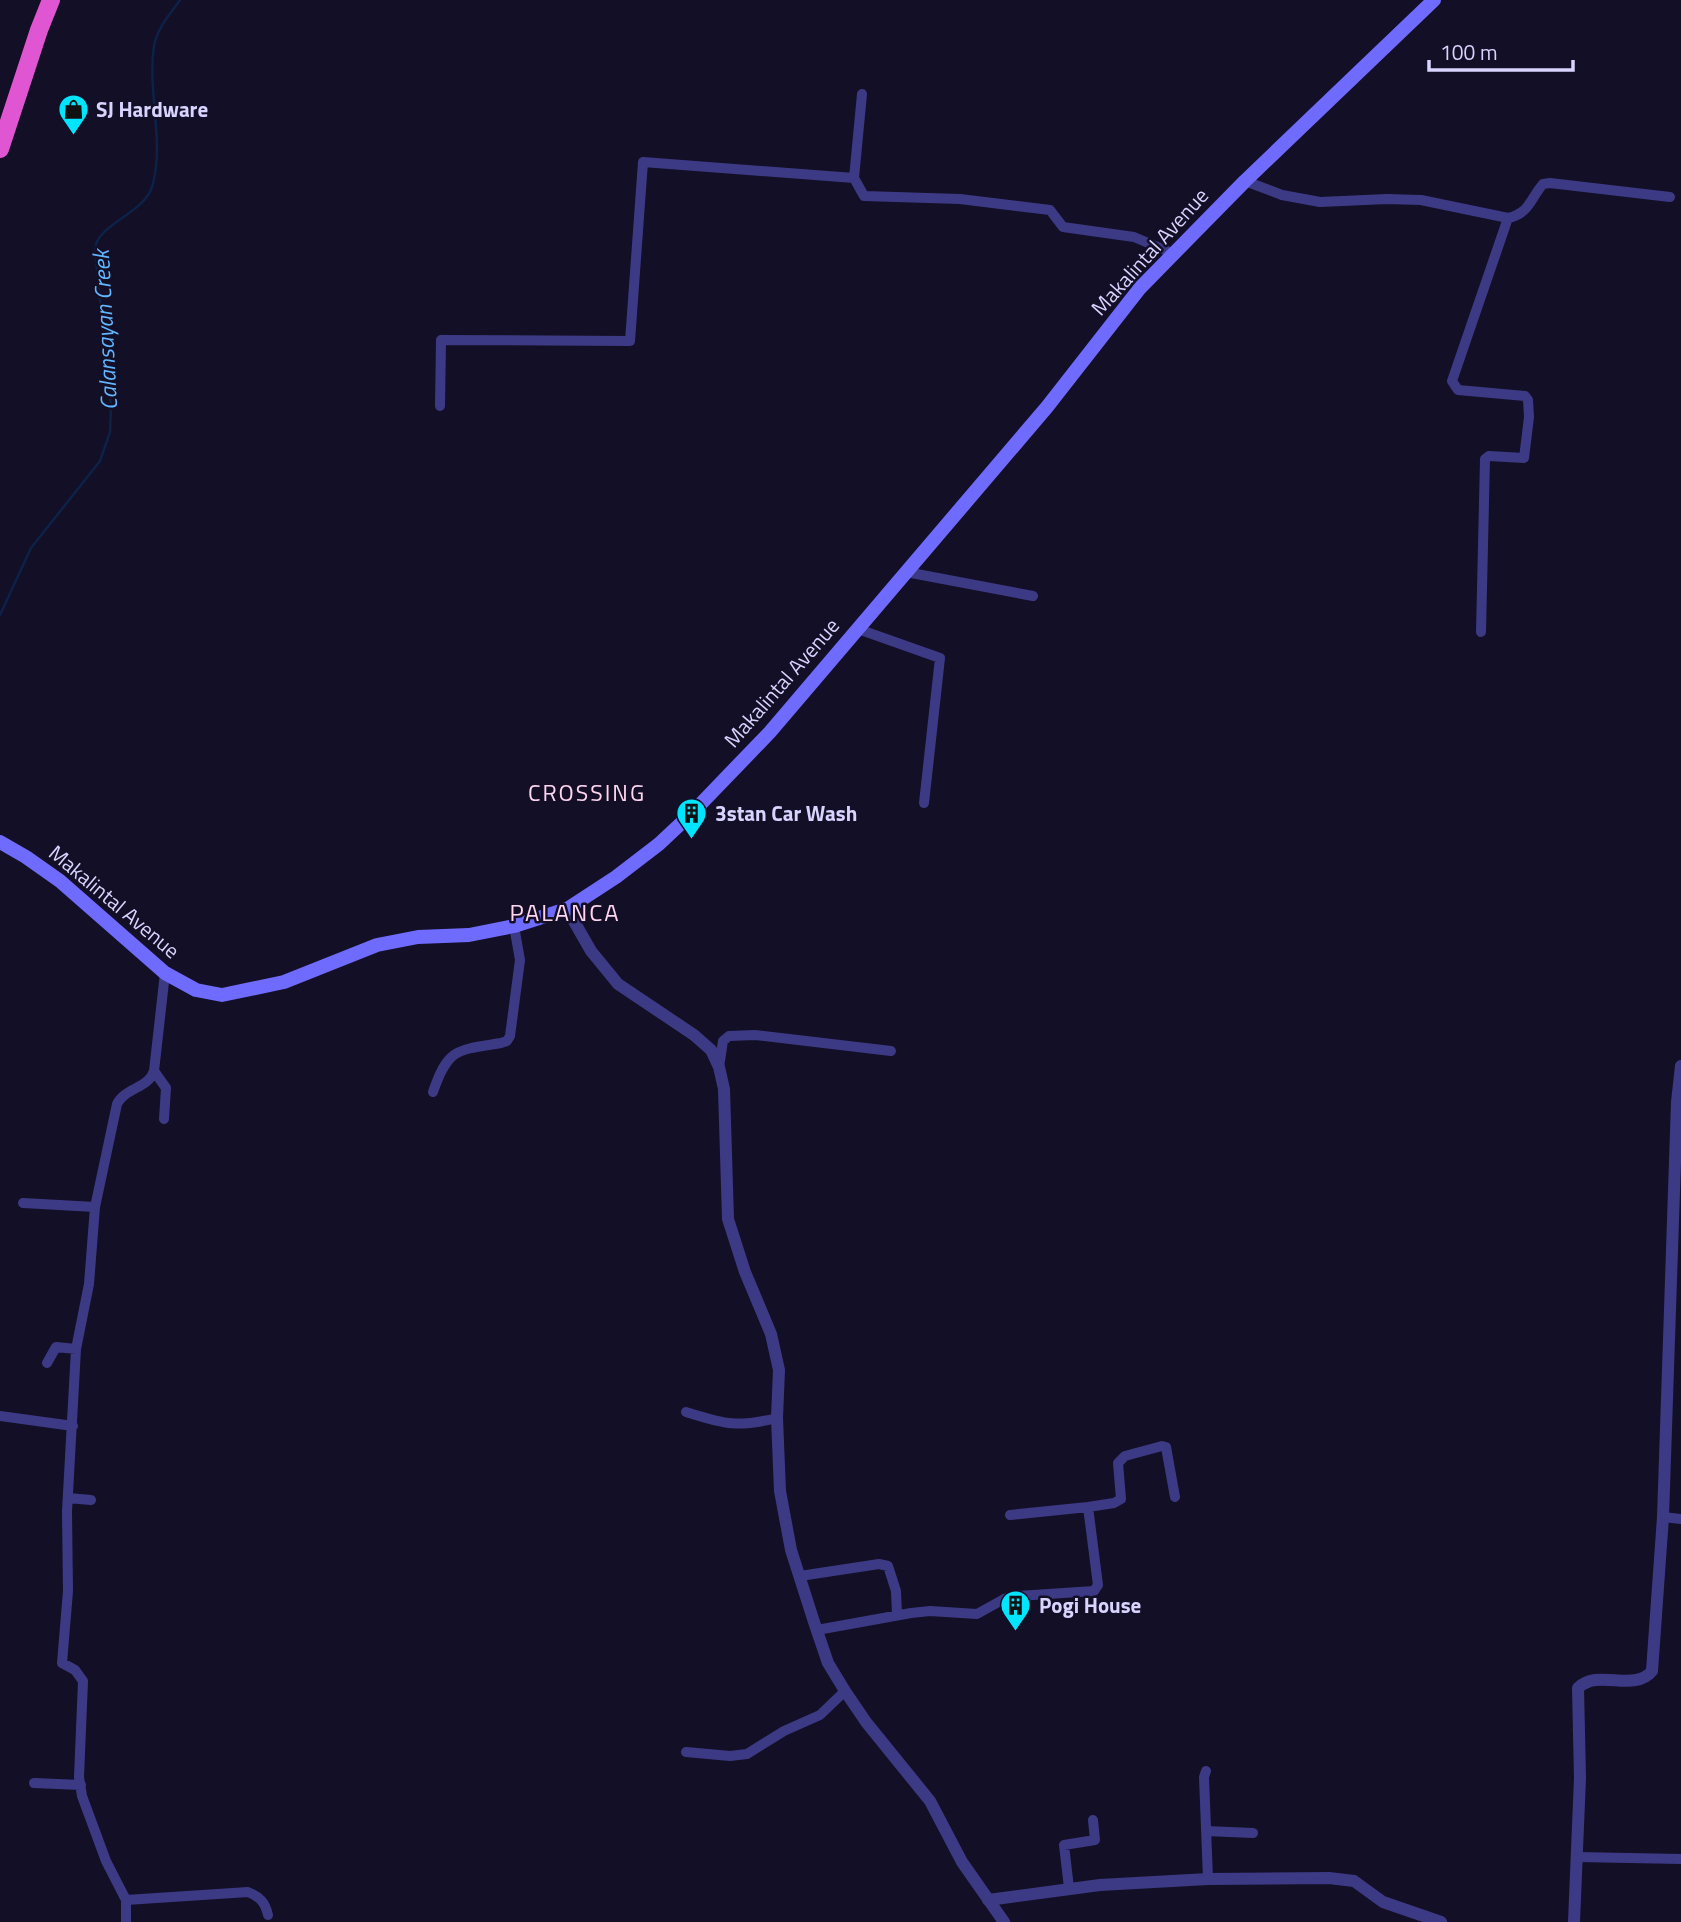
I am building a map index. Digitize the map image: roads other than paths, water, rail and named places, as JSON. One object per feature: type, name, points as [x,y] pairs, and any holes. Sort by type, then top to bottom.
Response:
[{"type":"highway","points":[[0,149],[51,0]]},
{"type":"main road","name":"Makalintal Avenue","points":[[0,842],[60,881],[165,973],[196,990],[222,995],[284,982],[377,945],[418,937],[469,935],[514,926],[567,909],[616,877],[659,844],[770,732],[1047,407],[1140,288],[1245,181],[1434,0]]},
{"type":"street","points":[[862,94],[854,178],[864,196],[960,199],[1050,209],[1063,227],[1134,237],[1172,253]]},
{"type":"street","points":[[440,406],[441,340],[630,341],[643,162],[854,178]]},
{"type":"street","points":[[1245,181],[1282,195],[1320,202],[1421,200],[1508,218],[1526,210],[1543,184],[1550,183],[1670,197]]},
{"type":"street","points":[[1481,632],[1485,459],[1489,456],[1524,458],[1529,418],[1528,400],[1525,396],[1458,390],[1452,381],[1508,218]]},
{"type":"street","points":[[906,572],[1033,596]]},
{"type":"street","points":[[858,629],[940,658],[924,803]]},
{"type":"street","points":[[567,909],[591,951],[618,984],[694,1035],[711,1050],[719,1067],[724,1089],[728,1219],[745,1272],[771,1334],[779,1370],[777,1418],[780,1491],[791,1550],[817,1630],[828,1662],[845,1691],[866,1723],[930,1801],[962,1862],[1004,1922]]},
{"type":"street","points":[[433,1092],[445,1062],[461,1051],[501,1043],[507,1041],[510,1036],[520,960],[514,926]]},
{"type":"street","points":[[126,1922],[126,1900],[92,1828],[80,1785],[83,1681],[75,1670],[62,1663],[68,1591],[68,1498],[76,1349],[89,1284],[96,1207],[117,1104],[121,1096],[151,1080],[154,1071],[165,973]]},
{"type":"street","points":[[719,1067],[723,1041],[729,1036],[755,1035],[891,1051]]},
{"type":"street","points":[[1574,1922],[1580,1778],[1578,1688],[1584,1682],[1596,1680],[1636,1681],[1647,1677],[1652,1671],[1663,1517],[1677,1102],[1681,1066]]},
{"type":"street","points":[[154,1071],[166,1088],[164,1119]]},
{"type":"street","points":[[23,1203],[96,1207]]},
{"type":"street","points":[[47,1363],[56,1347],[76,1349]]},
{"type":"street","points":[[686,1412],[724,1423],[747,1425],[777,1418]]},
{"type":"street","points":[[0,1416],[73,1426]]},
{"type":"street","points":[[1010,1515],[1114,1503],[1121,1499],[1118,1464],[1121,1459],[1162,1446],[1168,1452],[1175,1497]]},
{"type":"street","points":[[68,1498],[91,1500]]},
{"type":"street","points":[[817,1630],[930,1611],[972,1615],[982,1613],[1004,1599],[1018,1595],[1094,1591],[1098,1585],[1088,1507]]},
{"type":"street","points":[[1663,1517],[1681,1519]]},
{"type":"street","points":[[800,1576],[879,1564],[888,1566],[896,1591],[897,1615]]},
{"type":"street","points":[[685,1752],[730,1756],[747,1754],[784,1731],[820,1715],[845,1691]]},
{"type":"street","points":[[1206,1771],[1204,1777],[1208,1879]]},
{"type":"street","points":[[34,1783],[80,1785]]},
{"type":"street","points":[[1069,1888],[1064,1845],[1095,1840],[1093,1820]]},
{"type":"street","points":[[1206,1831],[1253,1833]]},
{"type":"street","points":[[1577,1857],[1681,1859]]},
{"type":"street","points":[[988,1900],[1069,1888],[1208,1879],[1329,1878],[1354,1881],[1383,1902],[1441,1922]]},
{"type":"street","points":[[126,1900],[248,1892],[260,1896],[268,1915]]},
{"type":"waterway","name":"Calansayan Creek","points":[[0,615],[31,548],[100,461],[110,432],[111,406],[96,244],[107,230],[141,204],[152,187],[157,153],[152,63],[154,46],[161,27],[180,0]]},
{"type":"place","name":"SJ Hardware","points":[[73,137]]},
{"type":"place","name":"3stan Car Wash","points":[[692,841]]},
{"type":"place","name":"Pogi House","points":[[1016,1633]]},
{"type":"district","name":"CROSSING","points":[[587,793]]},
{"type":"district","name":"PALANCA","points":[[565,913]]}]
